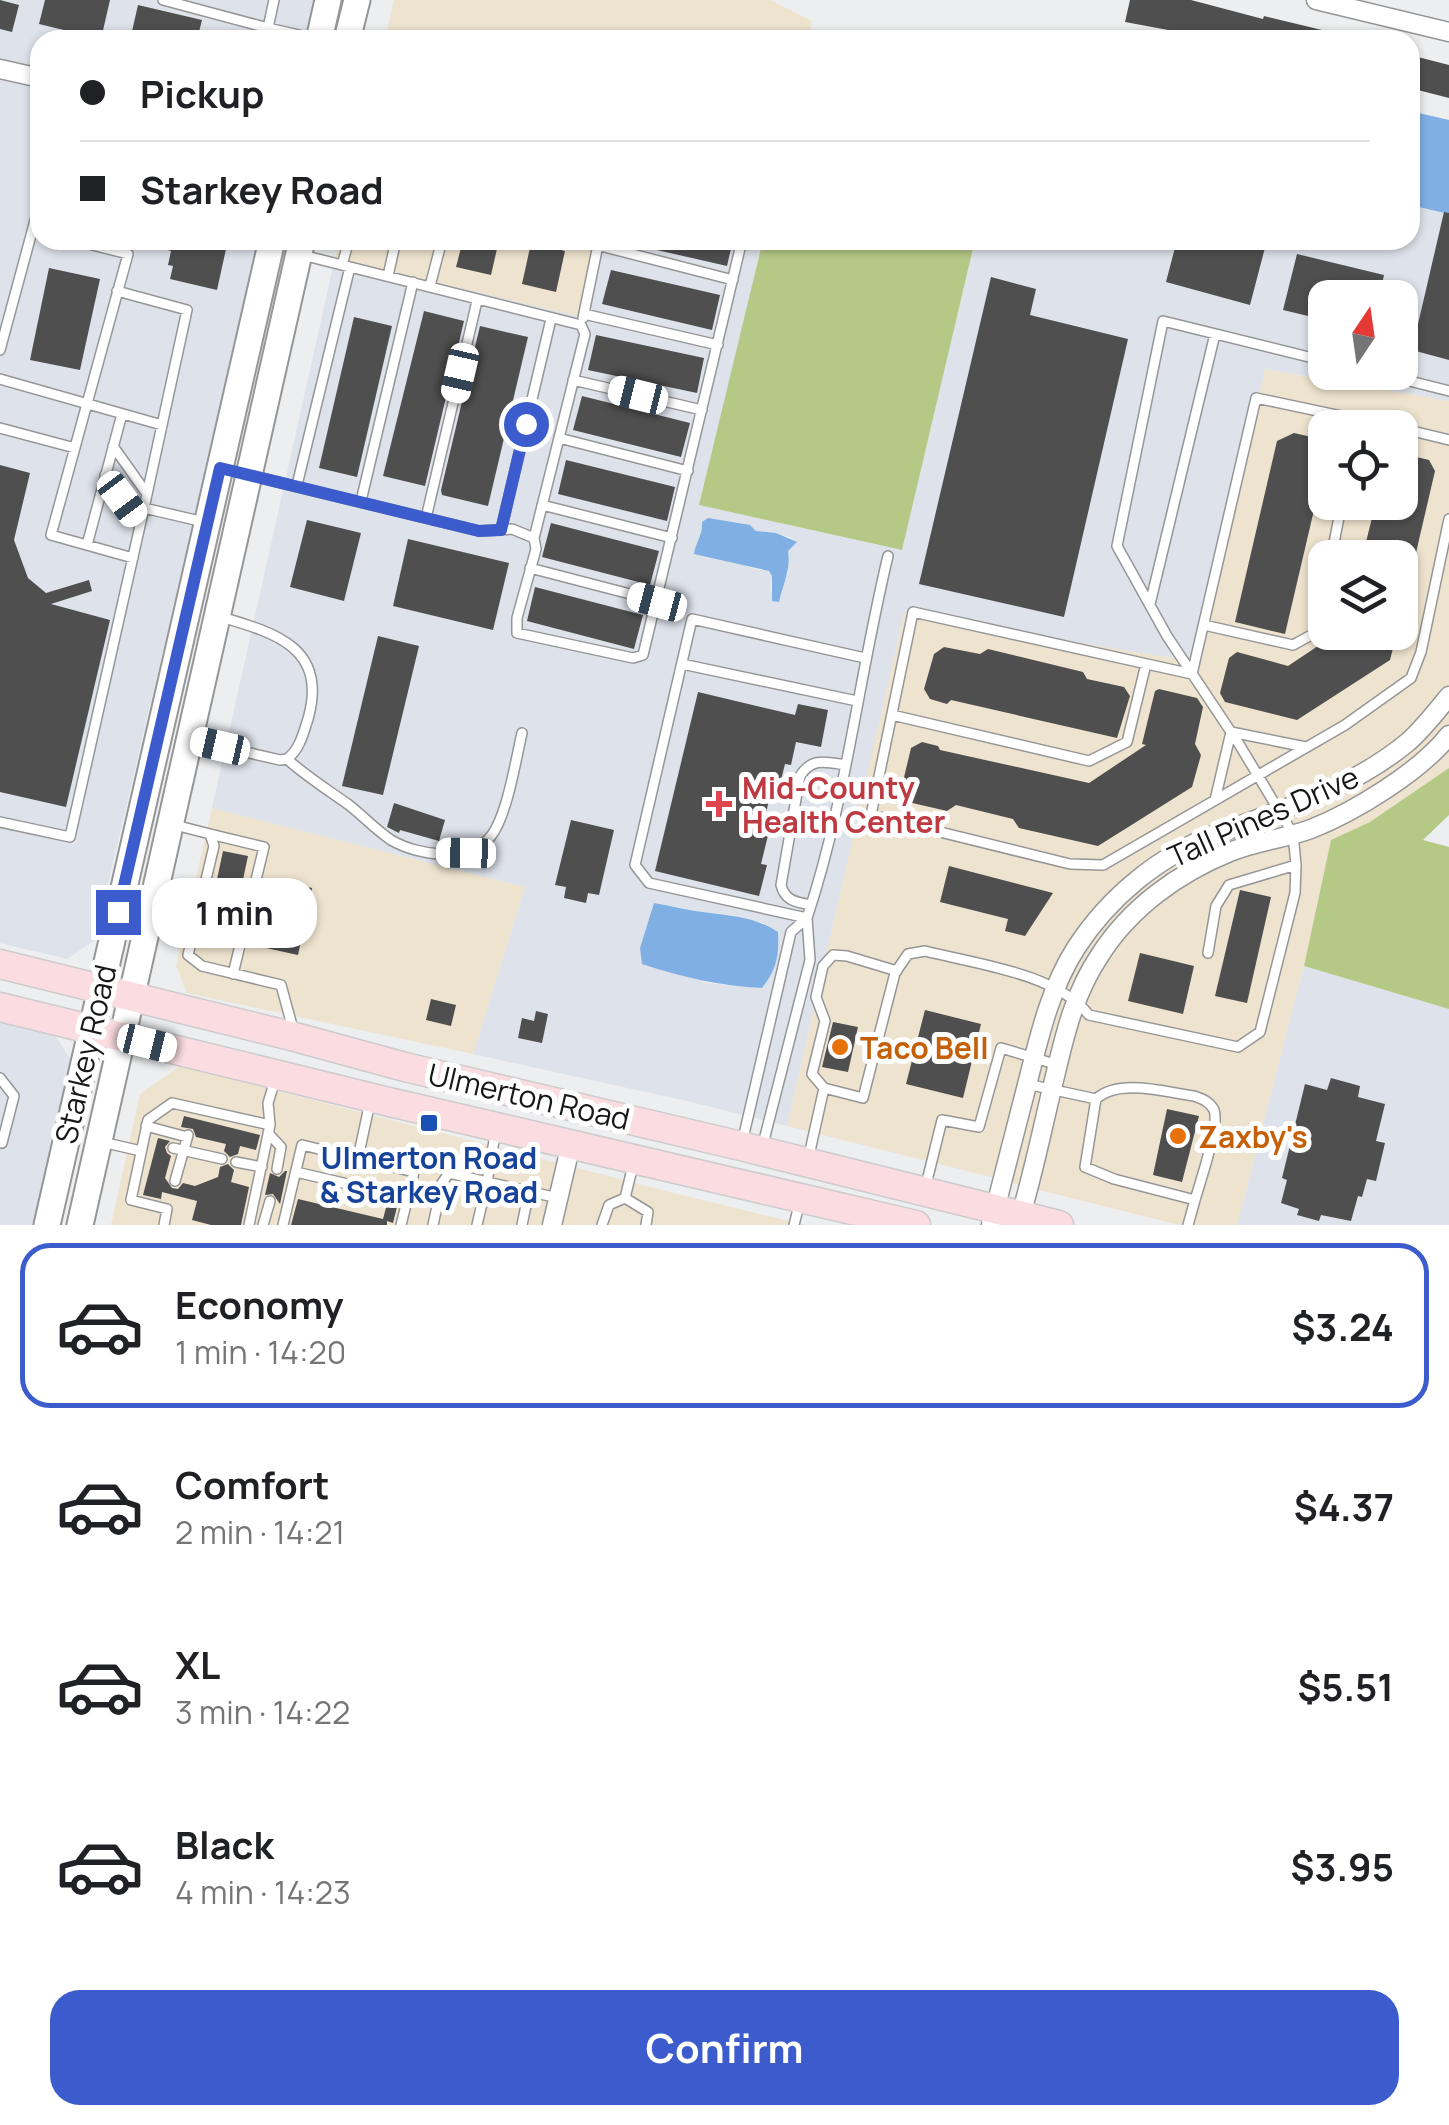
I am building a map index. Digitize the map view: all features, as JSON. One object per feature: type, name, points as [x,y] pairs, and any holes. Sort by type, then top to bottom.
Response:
[{"type":"main road","points":[[321,30],[328,0]]},
{"type":"main road","points":[[350,30],[356,0]]},
{"type":"main road","name":"Starkey Road","points":[[46,1225],[270,250]]},
{"type":"main road","name":"Starkey Road","points":[[80,1225],[299,250]]},
{"type":"main road","name":"Ulmerton Road","points":[[0,964],[423,1071],[808,1162],[924,1192],[1006,1219],[1059,1225]]},
{"type":"main road","name":"Ulmerton Road","points":[[0,1007],[635,1159],[797,1212],[916,1225]]},
{"type":"street","points":[[1316,0],[1449,32]]},
{"type":"street","points":[[0,68],[30,76]]},
{"type":"street","name":"Tall Pines Drive","points":[[1006,1219],[1027,1084],[1044,1016],[1074,950],[1093,924],[1154,866],[1182,849],[1313,800],[1380,762],[1410,740],[1449,696]]},
{"type":"street","name":"Tall Pines Drive","points":[[1006,1219],[1052,1089],[1076,999],[1119,928],[1174,880],[1233,850],[1310,829],[1360,806],[1401,778],[1449,736]]},
{"type":"street","points":[[552,1225],[571,1144]]},
{"type":"lane","points":[[163,0],[272,30]]},
{"type":"lane","points":[[268,28],[274,0]]},
{"type":"lane","points":[[0,350],[31,250]]},
{"type":"lane","points":[[123,250],[128,254],[51,536],[132,558]]},
{"type":"lane","points":[[307,250],[346,266],[581,325]]},
{"type":"lane","points":[[297,485],[348,250]]},
{"type":"lane","points":[[388,276],[394,250]]},
{"type":"lane","points":[[430,286],[439,250]]},
{"type":"lane","points":[[597,250],[581,325],[585,334],[534,538],[536,549],[517,618],[518,633],[633,658],[642,655],[657,602],[740,250]]},
{"type":"lane","points":[[624,250],[733,280]]},
{"type":"lane","points":[[361,501],[413,282]]},
{"type":"lane","points":[[0,822],[70,838],[144,508],[187,310],[117,291]]},
{"type":"lane","points":[[426,518],[477,301]]},
{"type":"lane","points":[[584,314],[718,345]]},
{"type":"lane","points":[[501,530],[551,319]]},
{"type":"lane","points":[[897,970],[833,955],[823,966],[816,997],[825,1021],[812,1074],[824,1088],[863,1098],[897,970],[908,954],[925,950],[1033,978],[1076,999],[1089,1015],[1238,1046],[1260,1032],[1295,893],[1293,834],[1117,546],[1163,322],[1308,357]]},
{"type":"lane","points":[[1150,604],[1214,334]]},
{"type":"lane","points":[[0,379],[162,425]]},
{"type":"lane","points":[[574,380],[702,410]]},
{"type":"lane","points":[[1418,383],[1449,391]]},
{"type":"lane","points":[[1192,674],[1256,398],[1308,411]]},
{"type":"lane","points":[[87,545],[122,414]]},
{"type":"lane","points":[[0,428],[75,448]]},
{"type":"lane","points":[[1418,433],[1449,440]]},
{"type":"lane","points":[[559,438],[688,471]]},
{"type":"lane","points":[[112,446],[146,494]]},
{"type":"lane","points":[[220,468],[479,531],[512,529],[534,538]]},
{"type":"lane","points":[[105,475],[140,523]]},
{"type":"lane","points":[[542,505],[672,538]]},
{"type":"lane","points":[[144,508],[207,522]]},
{"type":"lane","points":[[1192,674],[913,612],[871,815],[1070,864],[1103,865],[1344,725],[1411,678],[1422,652],[1449,519]]},
{"type":"lane","points":[[752,1148],[810,960],[807,918],[818,888],[846,765],[888,556]]},
{"type":"lane","points":[[530,568],[657,602]]},
{"type":"lane","points":[[218,616],[267,631],[290,644],[305,660],[313,694],[300,744],[287,759]]},
{"type":"lane","points":[[807,918],[649,883],[635,865],[692,619],[865,658]]},
{"type":"lane","points":[[1204,625],[1292,645],[1308,637]]},
{"type":"lane","points":[[682,664],[857,701]]},
{"type":"lane","points":[[892,715],[1089,761],[1128,742],[1146,664]]},
{"type":"lane","points":[[1231,732],[1306,748]]},
{"type":"lane","points":[[1215,800],[1231,732]]},
{"type":"lane","points":[[190,739],[287,759],[390,840],[429,852],[466,853],[483,845],[495,832],[522,733]]},
{"type":"lane","points":[[811,905],[790,900],[781,885],[800,776],[812,762],[846,765]]},
{"type":"lane","points":[[171,824],[264,847],[233,974]]},
{"type":"lane","points":[[210,834],[214,846],[188,955],[202,966],[281,986],[294,1037]]},
{"type":"lane","points":[[1208,953],[1216,906],[1228,884],[1296,865]]},
{"type":"lane","points":[[752,1148],[790,932],[807,918]]},
{"type":"lane","points":[[924,1192],[942,1120],[979,1127],[1001,1048],[1058,1065]]},
{"type":"lane","points":[[249,1225],[276,1074]]},
{"type":"lane","points":[[0,1078],[14,1096],[1,1145]]},
{"type":"lane","points":[[1027,1084],[1096,1099]]},
{"type":"lane","points":[[1188,1225],[1210,1148],[1216,1118],[1213,1108],[1194,1096],[1122,1087],[1103,1092],[1096,1099],[1085,1167],[1114,1179],[1195,1200]]},
{"type":"lane","points":[[808,1162],[824,1088]]},
{"type":"lane","points":[[358,1158],[372,1097]]},
{"type":"lane","points":[[167,1210],[130,1200],[141,1181],[141,1151],[148,1120],[172,1103],[194,1113],[269,1129]]},
{"type":"lane","points":[[146,1126],[187,1136],[178,1149],[173,1173]]},
{"type":"lane","points":[[478,1225],[497,1126]]},
{"type":"lane","points":[[269,1129],[281,1147],[277,1169]]},
{"type":"lane","points":[[202,1154],[205,1139]]},
{"type":"lane","points":[[100,1141],[141,1151],[151,1164]]},
{"type":"lane","points":[[141,1151],[156,1143]]},
{"type":"lane","points":[[178,1149],[220,1158],[221,1143]]},
{"type":"lane","points":[[283,1225],[302,1145],[414,1172],[401,1225]]},
{"type":"lane","points":[[246,1148],[239,1162],[262,1167]]},
{"type":"lane","points":[[602,1225],[610,1206],[625,1198],[635,1159]]},
{"type":"lane","points":[[296,1172],[408,1198]]},
{"type":"lane","points":[[432,1225],[448,1173],[558,1198]]},
{"type":"lane","points":[[522,1225],[529,1191]]},
{"type":"lane","points":[[171,1194],[164,1223],[178,1225]]},
{"type":"lane","points":[[625,1198],[648,1212],[646,1225]]},
{"type":"lane","points":[[263,1225],[270,1202]]},
{"type":"shaded area","points":[[0,0],[315,0],[308,30],[30,30],[30,68],[0,60]]},
{"type":"shaded area","points":[[394,0],[770,0],[812,21],[810,30],[387,30]]},
{"type":"shaded area","points":[[0,77],[30,84],[30,250],[257,250],[95,940],[67,959],[0,943]]},
{"type":"shaded area","points":[[1420,207],[1449,214],[1449,401],[1386,390],[1418,390],[1418,280],[1308,280],[1308,376],[1265,369],[1201,663],[904,613],[787,1126],[473,1054],[525,887],[212,808],[335,258],[581,317],[592,250],[761,250],[700,505],[901,550],[973,250],[1420,250]],"holes":[[[727,522],[741,523],[760,533],[790,537],[797,543],[788,551],[788,574],[779,601],[770,591],[769,571],[754,569],[696,544],[703,533]],[[655,903],[764,923],[762,988],[706,983],[640,948]]]},
{"type":"shaded area","points":[[337,250],[592,250],[581,317],[335,258]]},
{"type":"shaded area","points":[[1264,369],[1308,377],[1308,390],[1385,390],[1449,401],[1449,684],[1405,733],[1376,755],[1311,791],[1179,842],[1132,874],[1049,986],[1037,1013],[995,1178],[787,1126],[904,612],[1201,663]]},
{"type":"shaded area","points":[[1449,709],[1449,723],[1438,737],[1356,798],[1309,821],[1232,842],[1199,857],[1170,873],[1114,922],[1091,953],[1020,1185],[1010,1182],[1051,1019],[1080,955],[1117,909],[1158,873],[1185,857],[1316,807],[1348,790]]},
{"type":"shaded area","points":[[1449,748],[1449,768],[1435,780],[1370,822],[1331,841],[1304,966],[1237,1225],[1179,1225],[1035,1189],[1076,1021],[1104,962],[1124,934],[1178,887],[1205,872],[1235,859],[1313,837],[1362,814]]},
{"type":"shaded area","points":[[212,808],[525,887],[473,1054],[187,993],[176,966]]},
{"type":"shaded area","points":[[1304,966],[1449,1009],[1449,1225],[1237,1225]]},
{"type":"shaded area","points":[[0,1021],[54,1034],[73,1063],[38,1225],[0,1225]]},
{"type":"shaded area","points":[[180,1066],[559,1163],[544,1225],[111,1225],[140,1094]]},
{"type":"shaded area","points":[[573,1167],[673,1193],[806,1225],[560,1225]]},
{"type":"green space","points":[[761,250],[973,250],[902,550],[699,505]]},
{"type":"green space","points":[[1449,768],[1449,815],[1423,840],[1449,847],[1449,1009],[1304,966],[1331,840],[1370,822]]},
{"type":"water","points":[[1420,113],[1449,120],[1449,214],[1420,207]]},
{"type":"water","points":[[708,518],[750,525],[756,531],[776,533],[797,542],[788,551],[788,571],[779,602],[772,601],[769,571],[694,554],[702,522]]},
{"type":"water","points":[[654,903],[746,918],[778,932],[776,962],[762,988],[701,980],[642,964],[640,948]]},
{"type":"building","points":[[0,0],[19,5],[12,32],[0,29]]},
{"type":"building","points":[[45,0],[110,0],[103,30],[64,30],[39,24]]},
{"type":"building","points":[[1130,0],[1191,0],[1322,30],[1168,30],[1125,22]]},
{"type":"building","points":[[138,5],[202,20],[200,30],[132,30]]},
{"type":"building","points":[[1420,58],[1449,65],[1449,98],[1420,91]]},
{"type":"building","points":[[1444,212],[1449,213],[1449,360],[1418,352],[1418,324]]},
{"type":"building","points":[[168,250],[226,250],[217,290],[170,279]]},
{"type":"building","points":[[460,250],[497,250],[491,275],[456,267]]},
{"type":"building","points":[[529,250],[565,251],[556,292],[522,284]]},
{"type":"building","points":[[657,250],[731,250],[727,266]]},
{"type":"building","points":[[1174,250],[1264,250],[1250,305],[1166,282]]},
{"type":"building","points":[[1297,254],[1384,275],[1383,280],[1308,280],[1308,316],[1283,310]]},
{"type":"building","points":[[49,268],[100,279],[80,370],[30,360]]},
{"type":"building","points":[[611,270],[720,295],[712,330],[602,304]]},
{"type":"building","points":[[991,277],[1036,289],[1030,315],[1128,339],[1064,617],[919,584]]},
{"type":"building","points":[[424,311],[464,321],[425,486],[383,476]]},
{"type":"building","points":[[354,317],[392,326],[357,477],[319,468]]},
{"type":"building","points":[[480,326],[528,337],[488,506],[442,495],[441,490]]},
{"type":"building","points":[[596,335],[704,358],[697,393],[588,370]]},
{"type":"building","points":[[582,396],[690,423],[681,457],[573,430]]},
{"type":"building","points":[[1294,433],[1308,436],[1308,520],[1312,520],[1285,634],[1235,622],[1277,441]]},
{"type":"building","points":[[1418,457],[1429,460],[1435,471],[1418,544],[1418,540],[1366,540],[1372,520],[1418,520]]},
{"type":"building","points":[[566,460],[675,487],[667,521],[558,494]]},
{"type":"building","points":[[0,465],[30,473],[14,540],[28,578],[46,593],[89,580],[92,591],[51,604],[110,620],[66,807],[0,792]]},
{"type":"building","points":[[307,520],[361,533],[344,601],[290,587]]},
{"type":"building","points":[[551,523],[659,551],[650,585],[542,557]]},
{"type":"building","points":[[408,539],[509,563],[493,630],[393,606]]},
{"type":"building","points":[[535,587],[643,615],[634,649],[527,621]]},
{"type":"building","points":[[378,636],[419,646],[383,795],[342,786]]},
{"type":"building","points":[[944,647],[980,654],[988,649],[1083,672],[1087,679],[1124,687],[1130,696],[1117,738],[951,700],[947,704],[930,699],[924,689],[934,654]]},
{"type":"building","points":[[1312,650],[1392,650],[1390,660],[1297,720],[1225,702],[1220,693],[1229,658],[1237,652],[1288,666]]},
{"type":"building","points":[[1155,691],[1197,698],[1203,707],[1195,744],[1201,755],[1192,787],[1098,846],[1019,828],[1013,819],[956,805],[947,811],[908,802],[901,790],[911,748],[922,742],[940,750],[1089,783],[1146,745],[1142,744]]},
{"type":"building","name":"Mid-County Health Center","points":[[698,692],[795,715],[798,704],[828,710],[821,747],[796,742],[791,765],[785,764],[778,792],[771,790],[765,818],[772,819],[761,864],[767,865],[759,896],[655,871]]},
{"type":"building","points":[[394,803],[445,820],[439,841],[387,827]]},
{"type":"building","points":[[571,820],[614,830],[599,895],[588,893],[586,903],[564,898],[566,887],[555,885]]},
{"type":"building","points":[[223,851],[248,856],[229,946],[204,941]]},
{"type":"building","points":[[949,866],[1053,893],[1025,936],[1005,931],[1008,919],[940,902]]},
{"type":"building","points":[[280,881],[312,888],[298,955],[266,948]]},
{"type":"building","points":[[1240,890],[1271,897],[1247,1003],[1215,996]]},
{"type":"building","points":[[1140,953],[1194,966],[1183,1014],[1128,1001]]},
{"type":"building","points":[[431,999],[456,1005],[451,1026],[426,1020]]},
{"type":"building","points":[[925,1010],[981,1024],[963,1098],[906,1084]]},
{"type":"building","points":[[536,1011],[548,1014],[542,1043],[518,1038],[522,1018],[534,1021]]},
{"type":"building","name":"Taco Bell","points":[[833,1022],[858,1027],[848,1072],[822,1067]]},
{"type":"building","points":[[1331,1078],[1360,1086],[1358,1097],[1385,1104],[1376,1141],[1385,1143],[1376,1181],[1367,1179],[1351,1221],[1321,1215],[1319,1221],[1297,1215],[1299,1209],[1281,1203],[1287,1180],[1282,1178],[1305,1084],[1327,1090]]},
{"type":"building","name":"Zaxby's","points":[[1167,1109],[1199,1116],[1182,1182],[1153,1175]]},
{"type":"building","points":[[184,1116],[260,1135],[256,1150],[240,1146],[238,1154],[230,1157],[224,1151],[226,1144],[196,1137],[193,1129],[181,1127]]},
{"type":"building","points":[[158,1138],[170,1141],[165,1147],[171,1156],[165,1178],[172,1188],[178,1189],[183,1183],[195,1186],[218,1177],[220,1167],[228,1164],[234,1170],[231,1182],[249,1187],[241,1225],[211,1225],[192,1220],[197,1201],[162,1192],[161,1199],[143,1195]]},
{"type":"building","points":[[285,1171],[280,1204],[273,1194],[265,1195],[270,1173],[279,1177]]},
{"type":"building","points":[[298,1199],[383,1219],[387,1204],[397,1207],[393,1223],[387,1221],[387,1225],[291,1225]]},
{"type":"place","name":"Mid-County Health Center","points":[[719,804]]},
{"type":"place","name":"Taco Bell","points":[[840,1047]]},
{"type":"place","name":"Ulmerton Road & Starkey Road","points":[[429,1123]]},
{"type":"place","name":"Zaxby's","points":[[1178,1136]]},
{"type":"route","points":[[118,912],[220,468],[479,531],[501,530],[526,424]]}]
